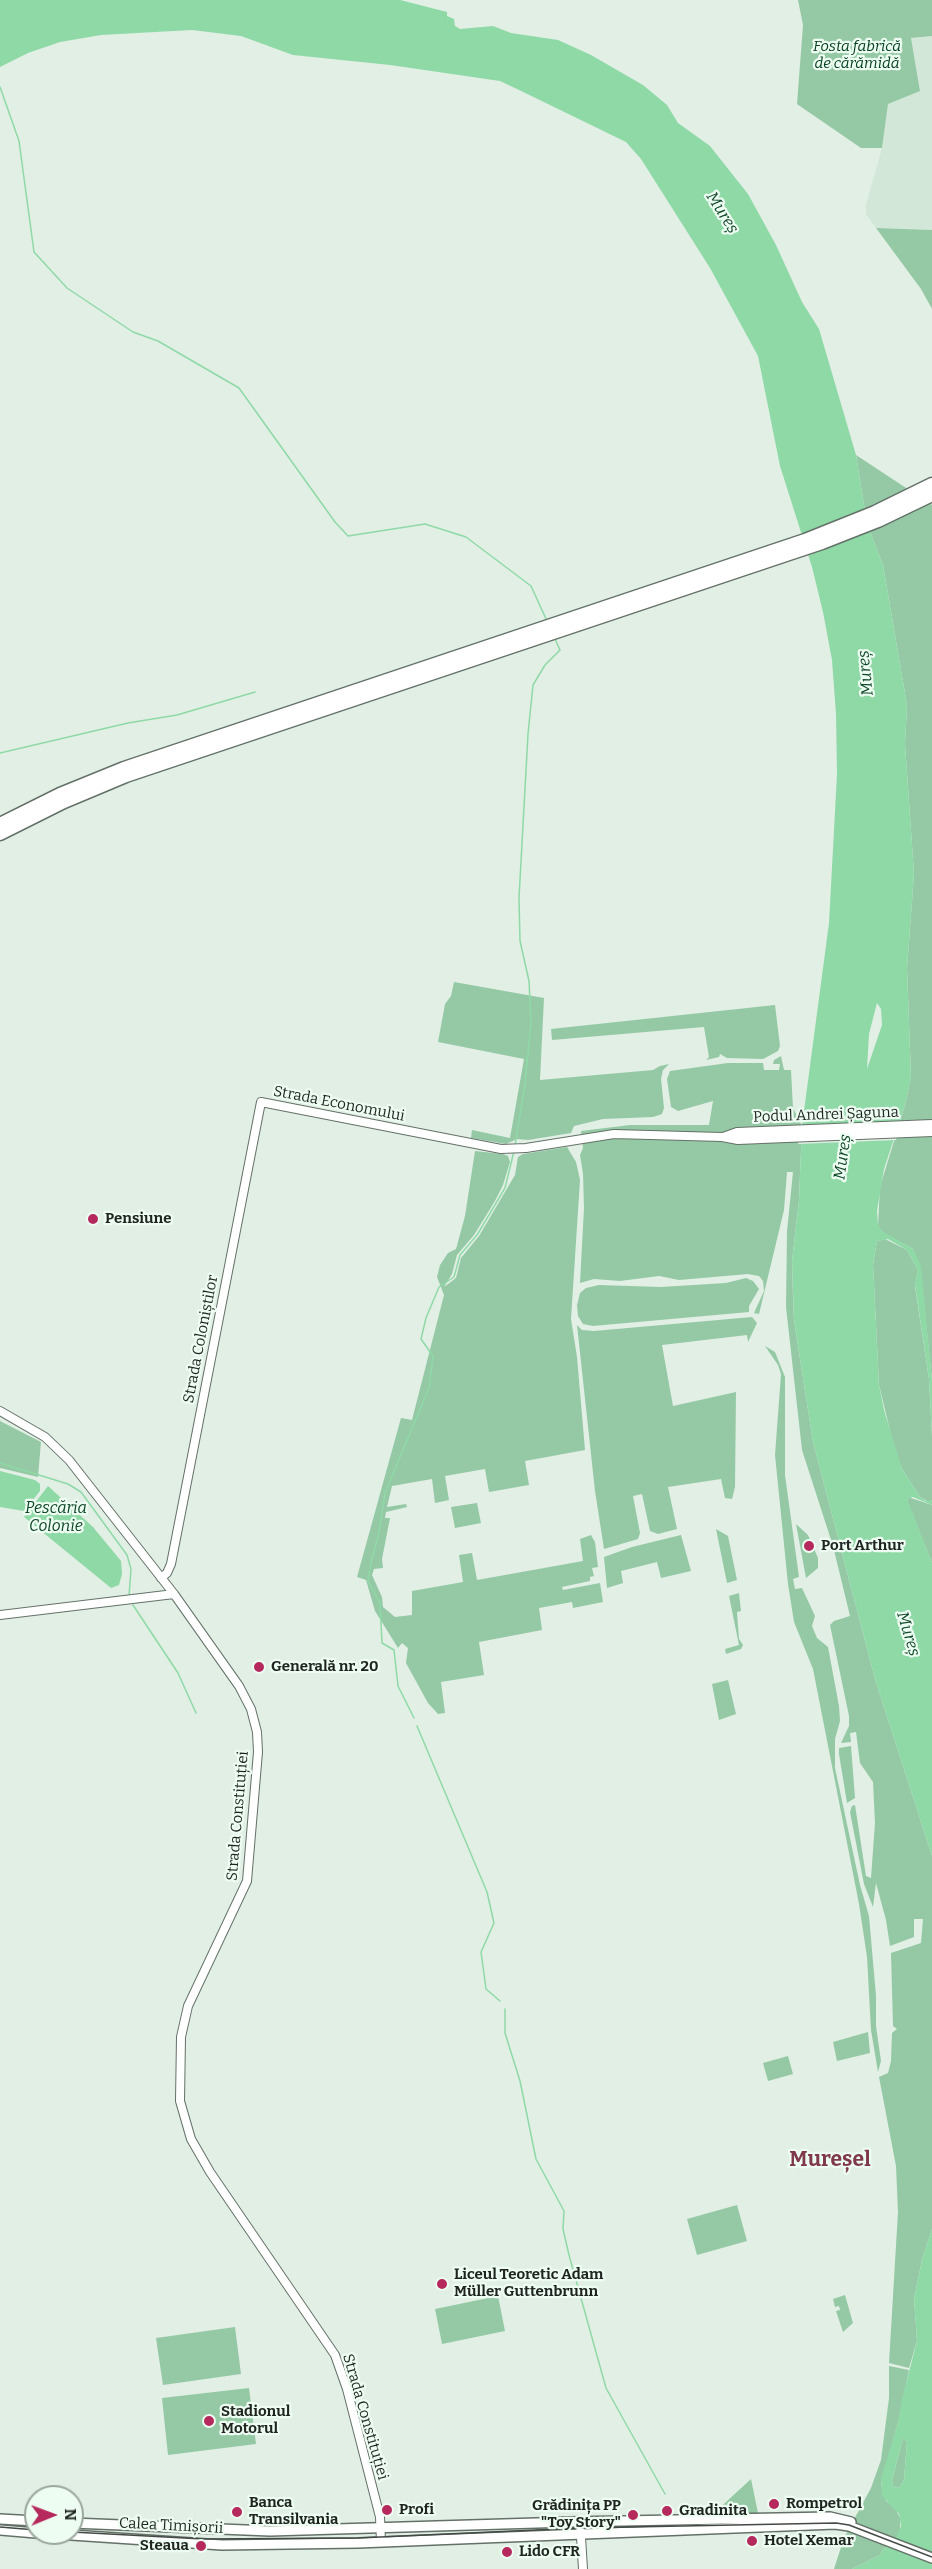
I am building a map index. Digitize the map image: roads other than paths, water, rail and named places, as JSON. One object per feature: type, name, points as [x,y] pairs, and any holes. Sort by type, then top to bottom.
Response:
[{"type":"highway","points":[[704,578],[847,524],[932,484]]},
{"type":"highway","points":[[0,824],[68,790],[124,768],[850,532],[932,495]]},
{"type":"highway","points":[[0,834],[64,802],[126,776],[538,633]]},
{"type":"main road","name":"Calea Timișorii","points":[[84,2524],[215,2531],[834,2517],[850,2524]]},
{"type":"main road","points":[[0,2519],[24,2520]]},
{"type":"main road","name":"Calea Timișorii","points":[[84,2536],[211,2544],[381,2542],[850,2524]]},
{"type":"main road","points":[[850,2524],[932,2553]]},
{"type":"main road","points":[[850,2524],[932,2558]]},
{"type":"main road","points":[[0,2530],[24,2532]]},
{"type":"street","name":"Strada Economului","points":[[261,1102],[411,1132]]},
{"type":"street","name":"Strada Coloniștilor","points":[[161,1578],[167,1573],[171,1564],[261,1102]]},
{"type":"street","name":"Podul Andrei Șaguna","points":[[411,1132],[480,1147],[514,1149],[614,1134],[722,1137],[932,1124]]},
{"type":"street","name":"Podul Andrei Șaguna","points":[[738,1136],[932,1132]]},
{"type":"street","name":"Strada Constituției","points":[[0,1411],[45,1437],[57,1447],[83,1477],[174,1594],[247,1699],[258,1741],[248,1881],[197,1983],[185,2015],[179,2080],[182,2111],[191,2139],[210,2172],[335,2355],[347,2389],[380,2517],[381,2542]]},
{"type":"street","points":[[0,1615],[174,1594]]},
{"type":"street","points":[[580,2522],[583,2569]]},
{"type":"water","name":"Mureș","points":[[0,0],[400,0],[447,12],[447,16],[454,19],[455,26],[460,29],[493,26],[511,33],[558,40],[591,55],[643,85],[667,105],[678,123],[710,146],[748,194],[776,245],[802,302],[819,329],[856,455],[867,524],[883,565],[907,705],[905,744],[914,874],[907,968],[911,1077],[905,1105],[884,1169],[877,1211],[878,1225],[882,1231],[913,1249],[921,1266],[932,1381],[932,1436],[929,1379],[915,1285],[918,1270],[907,1250],[888,1239],[877,1241],[873,1264],[879,1385],[884,1410],[902,1469],[920,1497],[926,1501],[932,1500],[932,1505],[913,1497],[907,1499],[932,1563],[932,1856],[875,1679],[813,1442],[794,1320],[792,1261],[799,1200],[802,1126],[829,923],[837,774],[836,714],[832,660],[823,612],[812,567],[780,466],[758,356],[710,268],[641,159],[626,142],[500,81],[390,65],[293,55],[241,36],[192,30],[101,35],[60,42],[28,53],[0,67]],"holes":[[[877,1003],[881,1009],[882,1025],[867,1069],[869,1034]]]},
{"type":"water","points":[[0,1471],[35,1480],[40,1484],[40,1491],[24,1511],[0,1507]]},
{"type":"water","name":"Pescăria Colonie","points":[[48,1486],[93,1527],[121,1561],[122,1574],[119,1585],[111,1588],[24,1517]]},
{"type":"water","points":[[932,2229],[932,2569],[852,2569],[880,2555],[883,2549],[893,2544],[901,2526],[899,2514],[882,2496],[881,2478],[898,2423],[917,2341],[914,2299],[922,2260]],"holes":[[[903,2438],[907,2442],[904,2480],[897,2488],[893,2486],[892,2481]]]},
{"type":"waterway","points":[[0,87],[19,141],[34,252],[67,288],[133,332],[158,341],[239,388],[335,522],[348,536],[425,524],[466,537],[531,586],[547,621]]},
{"type":"waterway","points":[[515,1146],[525,1084],[531,1023],[529,981],[520,941],[519,898],[528,734],[533,685],[545,665],[560,650],[555,639]]},
{"type":"waterway","points":[[0,753],[128,723],[177,715],[255,692]]},
{"type":"waterway","points":[[414,1718],[398,1686],[394,1650],[382,1643],[380,1603],[368,1581],[371,1562],[379,1533],[385,1493],[429,1388],[433,1356],[421,1339],[426,1318],[439,1287],[454,1277],[460,1255],[477,1235],[505,1188],[514,1151]]},
{"type":"waterway","points":[[0,1463],[68,1484],[81,1492],[127,1555],[131,1569],[129,1596]]},
{"type":"waterway","points":[[133,1605],[178,1673],[196,1713]]},
{"type":"waterway","points":[[417,1726],[487,1892],[494,1923],[481,1952],[486,1989],[500,2001]]},
{"type":"waterway","points":[[505,2009],[505,2033],[520,2081],[536,2159],[564,2211],[563,2229],[569,2255],[606,2388],[665,2494]]},
{"type":"tram line","points":[[84,2533],[203,2539],[358,2538],[580,2528],[836,2523],[849,2525],[932,2557]]},
{"type":"tram line","points":[[0,2527],[24,2529]]},
{"type":"place","name":"Pensiune","points":[[93,1219]]},
{"type":"place","name":"Port Arthur","points":[[809,1546]]},
{"type":"place","name":"Generală nr. 20","points":[[259,1667]]},
{"type":"place","name":"Liceul Teoretic Adam Müller Guttenbrunn","points":[[442,2284]]},
{"type":"place","name":"Stadionul Motorul","points":[[209,2421]]},
{"type":"place","name":"Rompetrol","points":[[774,2504]]},
{"type":"place","name":"Profi","points":[[387,2510]]},
{"type":"place","name":"Gradinita","points":[[667,2511]]},
{"type":"place","name":"Banca Transilvania","points":[[237,2512]]},
{"type":"place","name":"Grădinița PP \"Toy Story\"","points":[[633,2515]]},
{"type":"place","name":"Hotel Xemar","points":[[752,2541]]},
{"type":"place","name":"Steaua","points":[[201,2546]]},
{"type":"place","name":"Lido CFR","points":[[507,2552]]},
{"type":"district","name":"Mureșel","points":[[830,2160]]},
{"type":"park label","name":"Fosta fabrică de cărămidă","points":[[857,56]]}]
